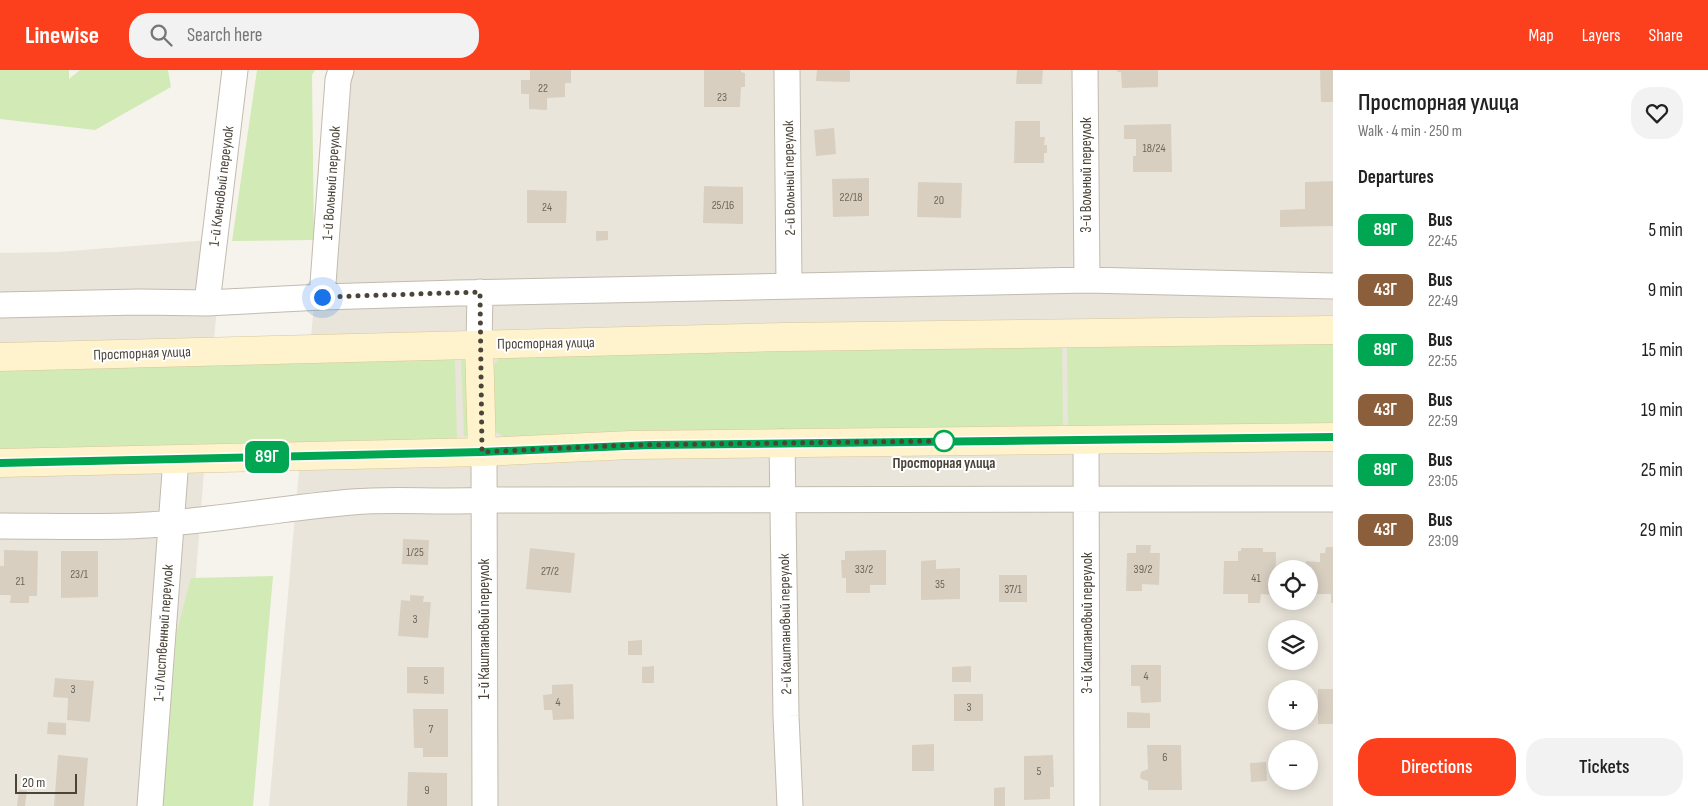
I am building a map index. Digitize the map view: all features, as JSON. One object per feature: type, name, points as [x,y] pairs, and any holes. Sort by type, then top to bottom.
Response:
[{"type":"main road","name":"Просторная улица","points":[[0,357],[805,337],[1333,330]]},
{"type":"main road","points":[[479,345],[482,452]]},
{"type":"main road","points":[[0,463],[482,452],[631,445],[782,442],[1333,437]]},
{"type":"street","name":"1-й Кленовый переулок","points":[[207,303],[235,70]]},
{"type":"street","name":"1-й Вольный переулок","points":[[322,297],[338,80],[341,70]]},
{"type":"street","name":"2-й Вольный переулок","points":[[787,70],[789,286]]},
{"type":"street","name":"3-й Вольный переулок","points":[[1085,70],[1087,280]]},
{"type":"street","points":[[0,305],[139,302],[207,303],[480,292],[1087,280],[1333,286]]},
{"type":"street","points":[[479,345],[480,292]]},
{"type":"street","name":"3-й Каштановый переулок","points":[[1086,439],[1087,806]]},
{"type":"street","name":"2-й Каштановый переулок","points":[[782,442],[786,716],[790,806]]},
{"type":"street","name":"1-й Каштановый переулок","points":[[482,452],[484,458],[485,806]]},
{"type":"street","name":"1-й Лиственный переулок","points":[[150,806],[176,459]]},
{"type":"street","points":[[0,526],[112,526],[172,522],[389,499],[462,501],[1333,499]]},
{"type":"shaded area","points":[[335,70],[1333,70],[1333,806],[269,806]]},
{"type":"shaded area","points":[[222,239],[178,806],[0,806],[0,253],[58,252]]},
{"type":"green space","points":[[0,70],[69,70],[69,79],[80,70],[168,70],[171,87],[95,130],[0,119]]},
{"type":"green space","points":[[257,70],[315,70],[312,75],[314,240],[232,241]]},
{"type":"green space","points":[[1333,343],[1333,423],[1068,426],[1067,345]]},
{"type":"green space","points":[[1062,345],[1063,427],[505,437],[496,432],[494,427],[493,366],[499,358],[504,356]]},
{"type":"green space","points":[[455,358],[457,439],[0,450],[0,370]]},
{"type":"green space","points":[[461,359],[467,361],[469,434],[464,437]]},
{"type":"green space","points":[[273,576],[253,806],[163,806],[177,631],[191,578]]},
{"type":"building","points":[[530,70],[571,70],[571,83],[565,83],[565,97],[547,98],[547,110],[529,109],[529,94],[521,94],[521,80],[530,80]]},
{"type":"building","points":[[704,70],[741,70],[741,72],[745,73],[745,87],[741,87],[740,107],[704,107]]},
{"type":"building","points":[[817,70],[850,70],[850,82],[816,81]]},
{"type":"building","points":[[1017,70],[1043,70],[1042,84],[1016,84]]},
{"type":"building","points":[[1116,70],[1158,70],[1158,87],[1122,88],[1121,72]]},
{"type":"building","points":[[1320,70],[1333,70],[1333,102],[1321,102]]},
{"type":"building","points":[[1015,121],[1040,121],[1040,137],[1045,137],[1044,145],[1047,145],[1047,153],[1044,153],[1044,163],[1014,163]]},
{"type":"building","points":[[1171,124],[1172,172],[1133,172],[1133,156],[1136,156],[1136,139],[1124,139],[1124,125]]},
{"type":"building","points":[[834,128],[836,154],[816,156],[814,130]]},
{"type":"building","points":[[869,178],[869,216],[833,217],[832,179]]},
{"type":"building","points":[[1333,181],[1333,226],[1280,227],[1280,210],[1305,209],[1305,182]]},
{"type":"building","points":[[918,182],[962,183],[961,218],[917,217]]},
{"type":"building","points":[[704,186],[743,187],[743,224],[703,223]]},
{"type":"building","points":[[527,190],[567,191],[566,223],[527,223]]},
{"type":"building","points":[[596,231],[608,231],[608,240],[596,241]]},
{"type":"building","points":[[403,539],[429,540],[428,565],[402,564]]},
{"type":"building","points":[[1136,545],[1151,545],[1150,553],[1160,553],[1159,585],[1142,584],[1142,591],[1126,591],[1127,553],[1136,553]]},
{"type":"building","points":[[1326,547],[1333,547],[1333,603],[1331,603],[1331,594],[1318,594],[1318,562],[1320,562],[1320,553],[1325,553]]},
{"type":"building","points":[[530,548],[575,553],[571,593],[526,589]]},
{"type":"building","points":[[1241,548],[1263,548],[1263,552],[1276,552],[1276,560],[1268,560],[1268,594],[1261,594],[1260,603],[1248,603],[1248,594],[1223,594],[1224,561],[1238,561],[1238,551],[1241,551]]},
{"type":"building","points":[[4,550],[38,551],[37,596],[29,596],[29,603],[10,603],[11,595],[0,595],[0,566],[4,566]]},
{"type":"building","points":[[886,550],[886,585],[870,585],[870,593],[846,593],[846,578],[842,578],[841,560],[845,560],[845,551]]},
{"type":"building","points":[[61,551],[98,551],[98,597],[61,598]]},
{"type":"building","points":[[936,560],[936,569],[960,568],[960,599],[921,600],[921,561]]},
{"type":"building","points":[[999,575],[1027,575],[1027,602],[999,602]]},
{"type":"building","points":[[410,595],[424,596],[423,602],[431,602],[428,638],[398,636],[401,600],[410,601]]},
{"type":"building","points":[[642,640],[642,655],[628,655],[628,641]]},
{"type":"building","points":[[1131,665],[1161,665],[1161,702],[1141,703],[1140,686],[1131,686]]},
{"type":"building","points":[[654,666],[654,683],[642,683],[642,667]]},
{"type":"building","points":[[971,666],[971,682],[952,682],[952,667]]},
{"type":"building","points":[[407,667],[444,667],[444,694],[407,693]]},
{"type":"building","points":[[55,678],[94,681],[90,722],[67,720],[68,698],[53,697]]},
{"type":"building","points":[[573,684],[574,719],[553,720],[552,710],[544,710],[543,695],[552,694],[552,685]]},
{"type":"building","points":[[1318,689],[1333,689],[1333,724],[1318,724]]},
{"type":"building","points":[[954,694],[983,694],[983,721],[954,721]]},
{"type":"building","points":[[413,709],[448,709],[448,757],[423,757],[423,748],[414,748]]},
{"type":"building","points":[[1127,712],[1150,713],[1150,728],[1127,728]]},
{"type":"building","points":[[48,722],[66,723],[66,735],[47,734]]},
{"type":"building","points":[[934,744],[934,771],[912,771],[912,745]]},
{"type":"building","points":[[1147,745],[1181,745],[1182,790],[1148,790],[1148,781],[1141,779],[1140,776],[1141,772],[1148,769]]},
{"type":"building","points":[[58,755],[88,758],[84,806],[54,806]]},
{"type":"building","points":[[1053,755],[1054,787],[1050,787],[1050,799],[1024,800],[1024,756]]},
{"type":"building","points":[[1266,762],[1267,781],[1251,782],[1250,763]]},
{"type":"building","points":[[408,772],[447,773],[447,806],[407,806]]},
{"type":"building","points":[[1005,787],[1005,806],[994,806],[994,788]]},
{"type":"building","points":[[19,790],[27,791],[25,806],[17,806]]},
{"type":"bus line","name":"89Г","points":[[0,463],[482,452],[650,445],[1333,437]]},
{"type":"place","name":"Просторная улица","points":[[944,441]]},
{"type":"route","points":[[322,297],[480,292],[479,345],[482,452],[631,445],[944,441]]}]
